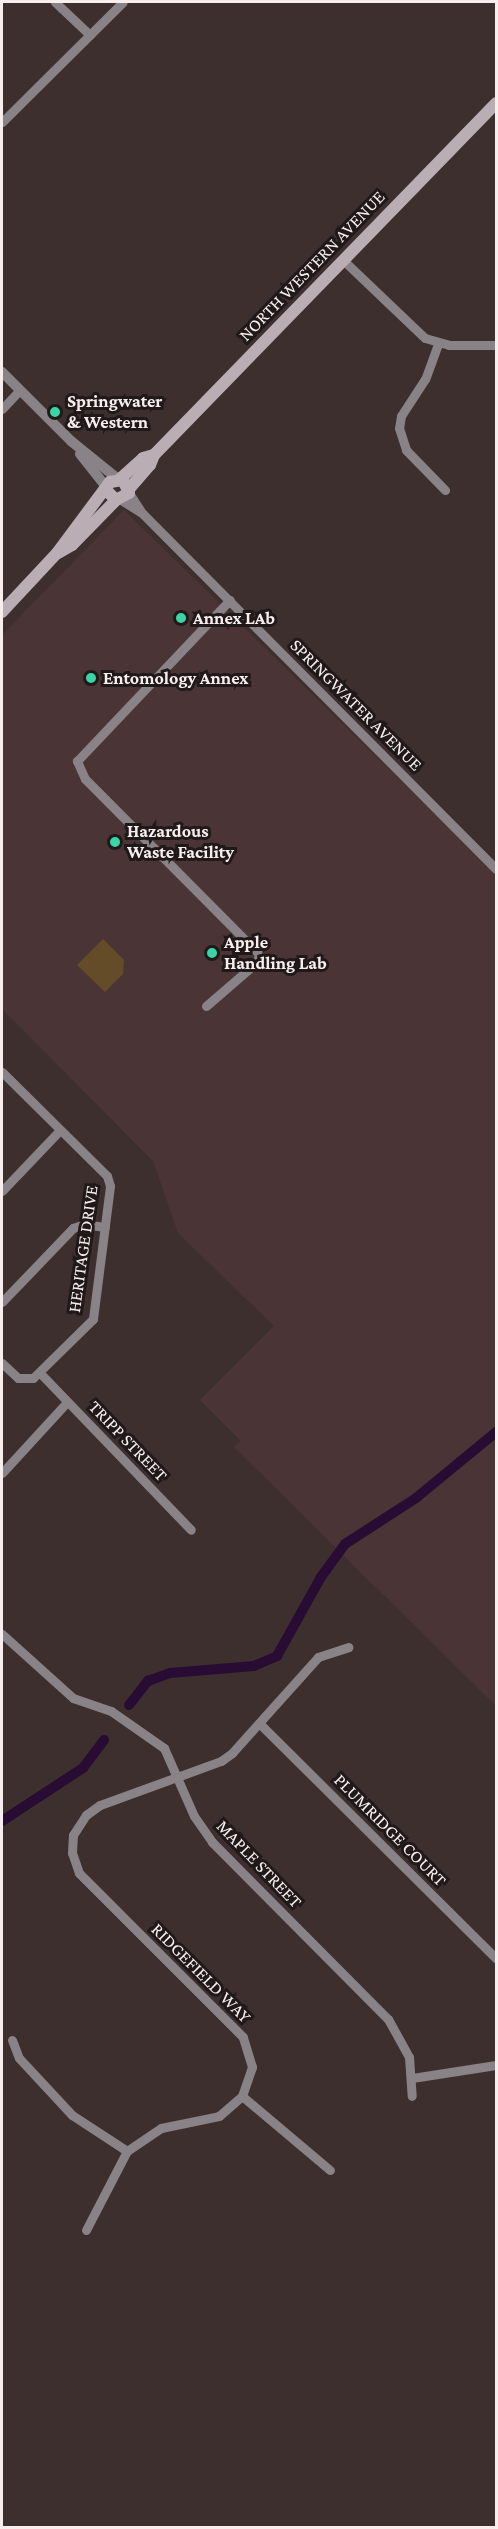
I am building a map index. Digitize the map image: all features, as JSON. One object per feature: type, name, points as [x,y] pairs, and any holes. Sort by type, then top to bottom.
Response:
[{"type":"main road","name":"NORTH WESTERN AVENUE","points":[[57,553],[72,544],[124,496],[150,465],[153,455],[496,103]]},
{"type":"main road","name":"NORTH WESTERN AVENUE","points":[[2,612],[57,553],[107,490],[143,458],[153,455]]},
{"type":"main road","points":[[119,479],[124,496]]},
{"type":"main road","points":[[107,490],[124,496]]},
{"type":"street","points":[[55,2],[90,35]]},
{"type":"street","points":[[2,122],[123,2]]},
{"type":"street","points":[[343,260],[415,329],[438,344],[496,345]]},
{"type":"street","points":[[438,344],[425,379],[401,416],[399,428],[406,450],[445,490]]},
{"type":"street","points":[[2,372],[71,441],[119,479]]},
{"type":"street","points":[[2,409],[20,390]]},
{"type":"street","points":[[71,441],[107,490]]},
{"type":"street","name":"SPRINGWATER AVENUE","points":[[124,496],[496,869]]},
{"type":"street","points":[[206,1006],[258,962],[259,954],[85,779],[77,761],[230,600]]},
{"type":"street","name":"HERITAGE DRIVE","points":[[3,1076],[108,1178],[105,1227],[93,1319],[41,1374]]},
{"type":"street","points":[[2,1191],[60,1130]]},
{"type":"street","points":[[2,1302],[73,1228],[84,1224],[105,1227]]},
{"type":"street","points":[[2,1362],[24,1380],[41,1374]]},
{"type":"street","name":"TRIPP STREET","points":[[41,1374],[191,1530]]},
{"type":"street","points":[[2,1473],[67,1402]]},
{"type":"street","name":"MAPLE STREET","points":[[2,1634],[73,1698],[112,1712],[164,1748],[179,1776],[194,1816],[212,1842],[388,2019],[409,2057],[412,2096]]},
{"type":"street","name":"RIDGEFIELD WAY","points":[[242,2096],[252,2067],[243,2037],[90,1887],[79,1873],[72,1853],[73,1835],[86,1815],[100,1805],[221,1761],[261,1725],[318,1657],[348,1647]]},
{"type":"street","name":"PLUMRIDGE COURT","points":[[261,1725],[496,1958]]},
{"type":"street","points":[[12,2040],[19,2058],[72,2115],[126,2151]]},
{"type":"street","points":[[412,2078],[496,2065]]},
{"type":"street","points":[[86,2230],[126,2151],[161,2128],[210,2120],[242,2096],[330,2170]]},
{"type":"shaded area","points":[[124,510],[496,874],[496,1706],[234,1447],[241,1441],[200,1400],[274,1326],[178,1233],[153,1161],[2,1009],[2,635]]},
{"type":"shaded area","points":[[103,939],[124,960],[123,974],[105,992],[77,965]]},
{"type":"waterway","points":[[129,1705],[148,1681],[170,1673],[254,1666],[277,1656],[321,1577],[345,1544],[416,1498],[496,1432]]},
{"type":"waterway","points":[[2,1821],[83,1768],[104,1740]]},
{"type":"place","name":"Springwater & Western","points":[[55,412]]},
{"type":"place","name":"Annex LAb","points":[[181,618]]},
{"type":"place","name":"Entomology Annex","points":[[91,678]]},
{"type":"place","name":"Hazardous Waste Facility","points":[[115,842]]},
{"type":"place","name":"Apple Handling Lab","points":[[212,953]]}]
